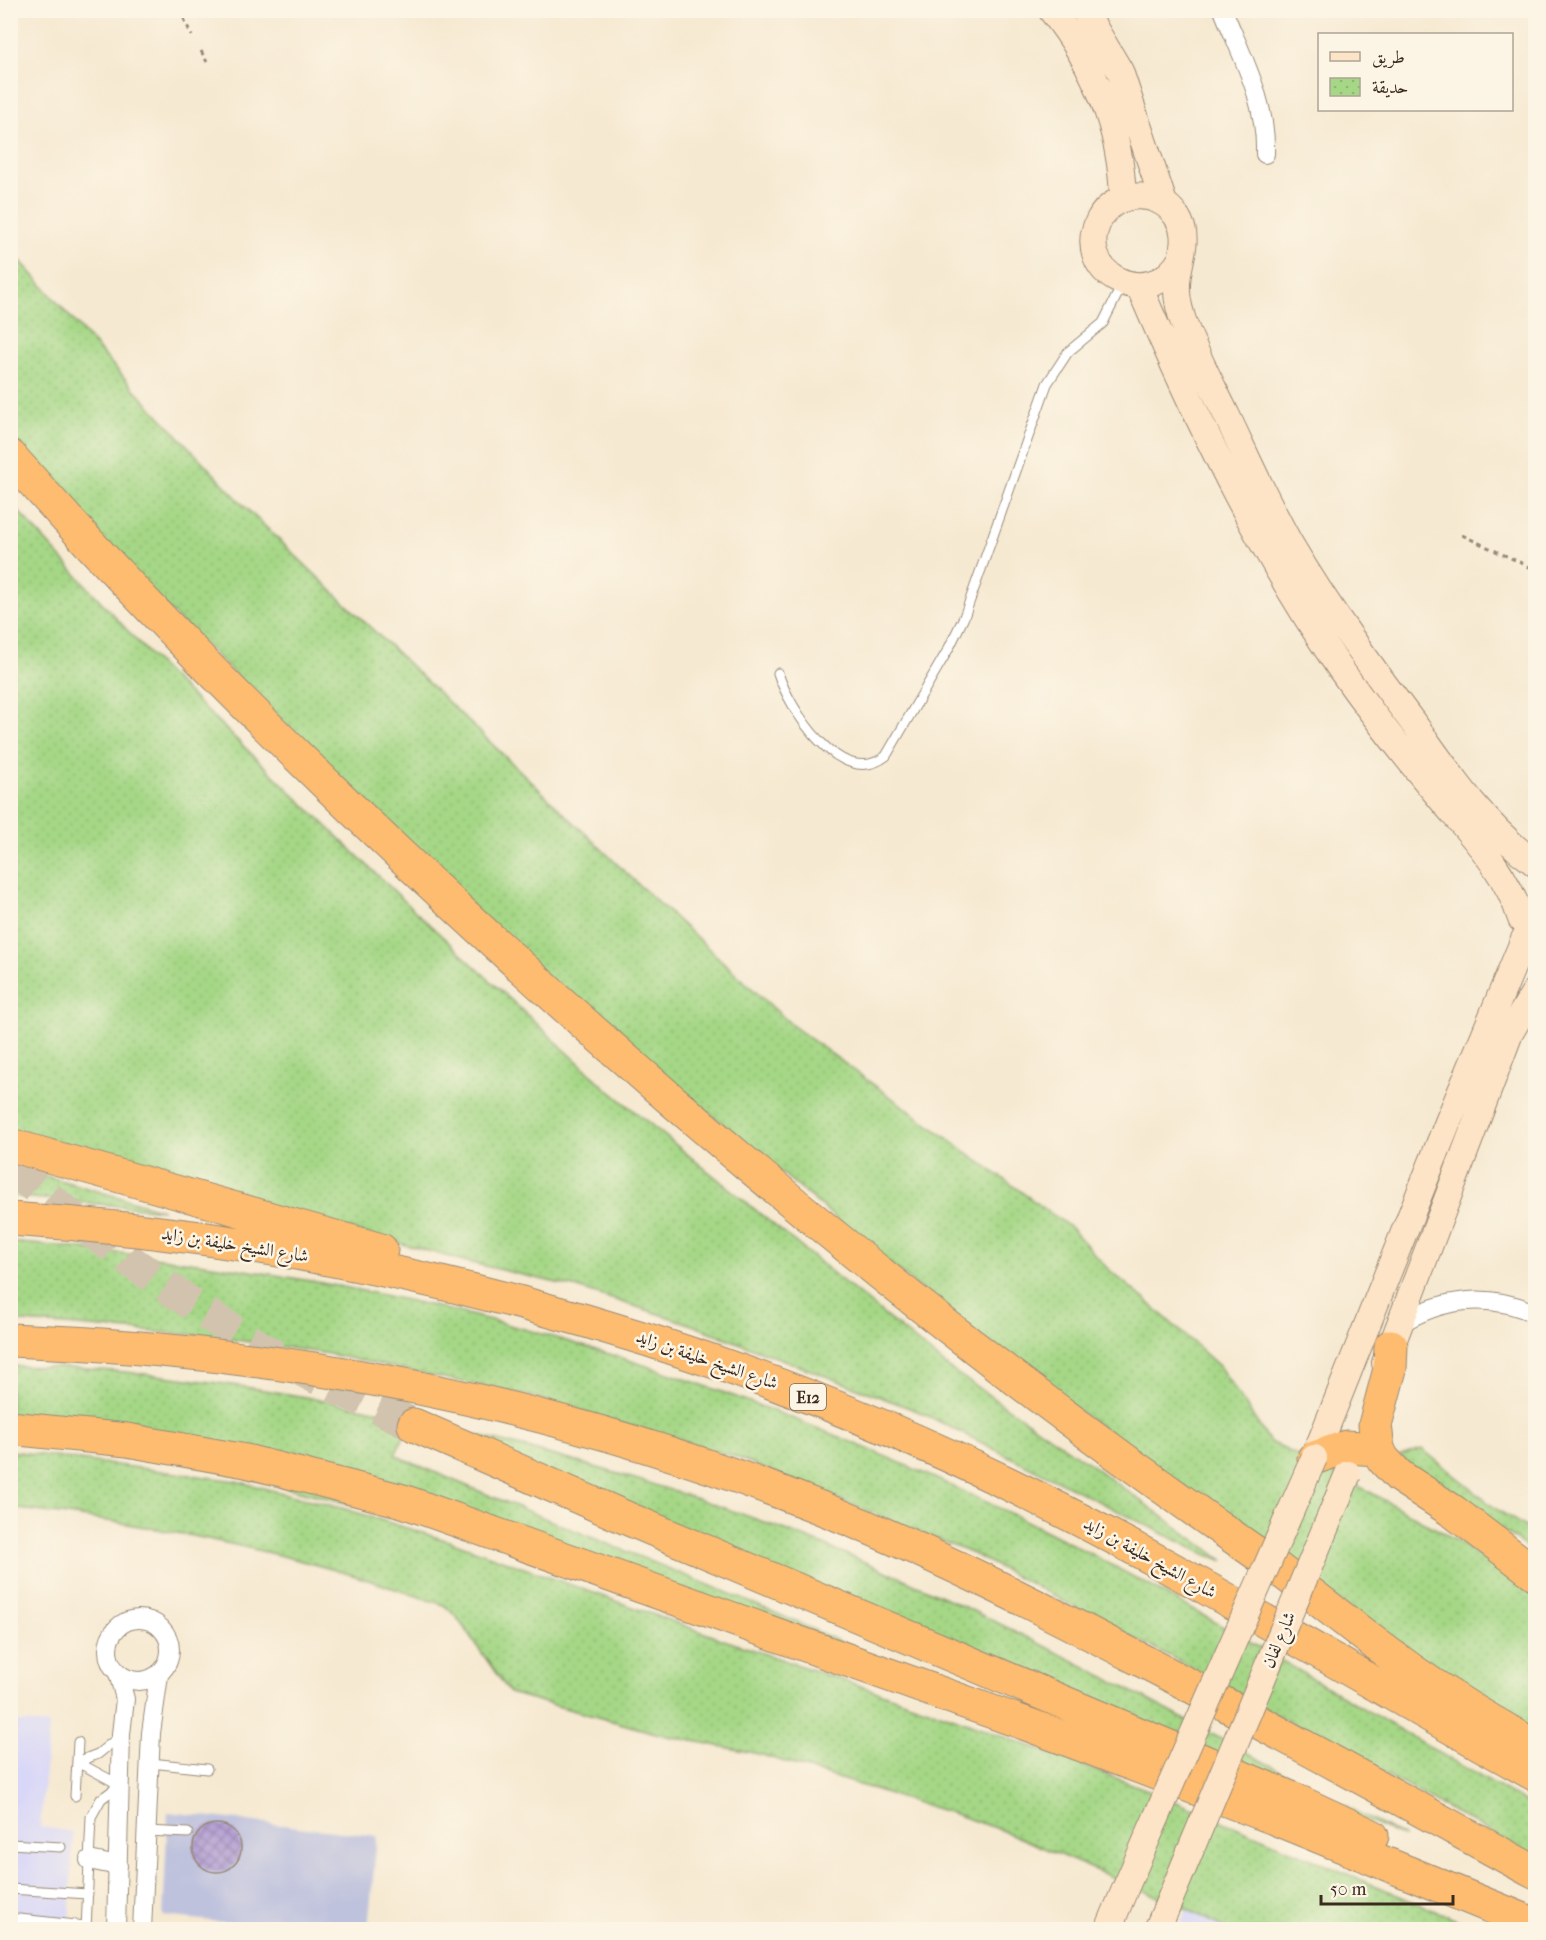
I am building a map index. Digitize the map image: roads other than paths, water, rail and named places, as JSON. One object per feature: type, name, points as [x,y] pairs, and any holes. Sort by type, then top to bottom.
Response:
[{"type":"highway","points":[[10,456],[171,631],[319,778],[546,991],[698,1125],[885,1277],[1086,1433],[1189,1508],[1280,1569],[1402,1664],[1536,1747]]},
{"type":"highway","points":[[10,1145],[393,1254],[561,1312]]},
{"type":"highway","name":"شارع الشيخ خليفة بن زايد","points":[[10,1219],[134,1230],[277,1250],[561,1312],[770,1382],[927,1446],[1008,1484],[1171,1569],[1536,1775]]},
{"type":"highway","points":[[1361,1456],[1375,1425],[1390,1369],[1394,1335]]},
{"type":"highway","points":[[10,1340],[179,1350],[367,1377],[495,1404],[576,1425],[740,1477],[853,1520],[982,1578],[1198,1689],[1536,1873]]},
{"type":"highway","points":[[414,1425],[631,1520],[1293,1799],[1536,1914]]},
{"type":"highway","points":[[10,1428],[127,1440],[246,1461],[403,1501],[1032,1725],[1274,1818],[1536,1925]]},
{"type":"highway","points":[[1314,1458],[1335,1449],[1361,1456],[1390,1469],[1454,1512],[1536,1574]]},
{"type":"street","points":[[1051,10],[1086,64],[1110,117],[1122,168],[1123,198]]},
{"type":"street","points":[[1084,10],[1120,71],[1164,203],[1178,218],[1182,228],[1184,249],[1177,285],[1185,327],[1288,540],[1374,671],[1428,744],[1491,823],[1536,864]]},
{"type":"street","points":[[1222,10],[1259,98],[1265,126],[1265,154]]},
{"type":"street","points":[[1164,203],[1144,196],[1123,198],[1106,210],[1099,219],[1094,239],[1098,259],[1104,269],[1131,285],[1231,487],[1308,621],[1378,720],[1505,879],[1527,937]]},
{"type":"street","points":[[1131,285],[1160,282],[1176,268],[1181,259]]},
{"type":"street","points":[[1108,1929],[1314,1458],[1448,1122],[1527,937],[1527,900],[1536,891]]},
{"type":"street","points":[[1394,1335],[1510,1033],[1536,989]]},
{"type":"street","points":[[1394,1335],[1433,1307],[1472,1300],[1511,1305],[1536,1314]]},
{"type":"street","name":"شارع لفان","points":[[1162,1919],[1361,1456]]},
{"type":"street","points":[[116,1929],[121,1734],[125,1699],[118,1673],[109,1658],[108,1649],[114,1633],[128,1622],[145,1620],[160,1628],[169,1643],[169,1660],[159,1675],[152,1724],[145,1926]]},
{"type":"street","points":[[118,1673],[138,1681],[159,1675]]},
{"type":"street","points":[[89,1860],[118,1866]]},
{"type":"lane","points":[[778,673],[791,705],[823,744],[861,765],[879,761],[886,756],[964,617],[1047,384],[1068,352],[1103,323],[1131,285]]},
{"type":"lane","points":[[77,1762],[98,1754],[121,1734]]},
{"type":"lane","points":[[75,1796],[78,1742]]},
{"type":"lane","points":[[10,1918],[86,1928],[93,1812],[101,1799],[120,1785],[77,1762]]},
{"type":"lane","points":[[151,1763],[207,1769]]},
{"type":"lane","points":[[147,1832],[188,1833]]},
{"type":"lane","points":[[10,1844],[62,1847]]},
{"type":"lane","points":[[10,1888],[88,1894]]},
{"type":"lane","points":[[780,1929],[791,1929]]},
{"type":"tunnel","points":[[10,1167],[135,1264],[233,1331],[303,1371],[414,1425]]}]
